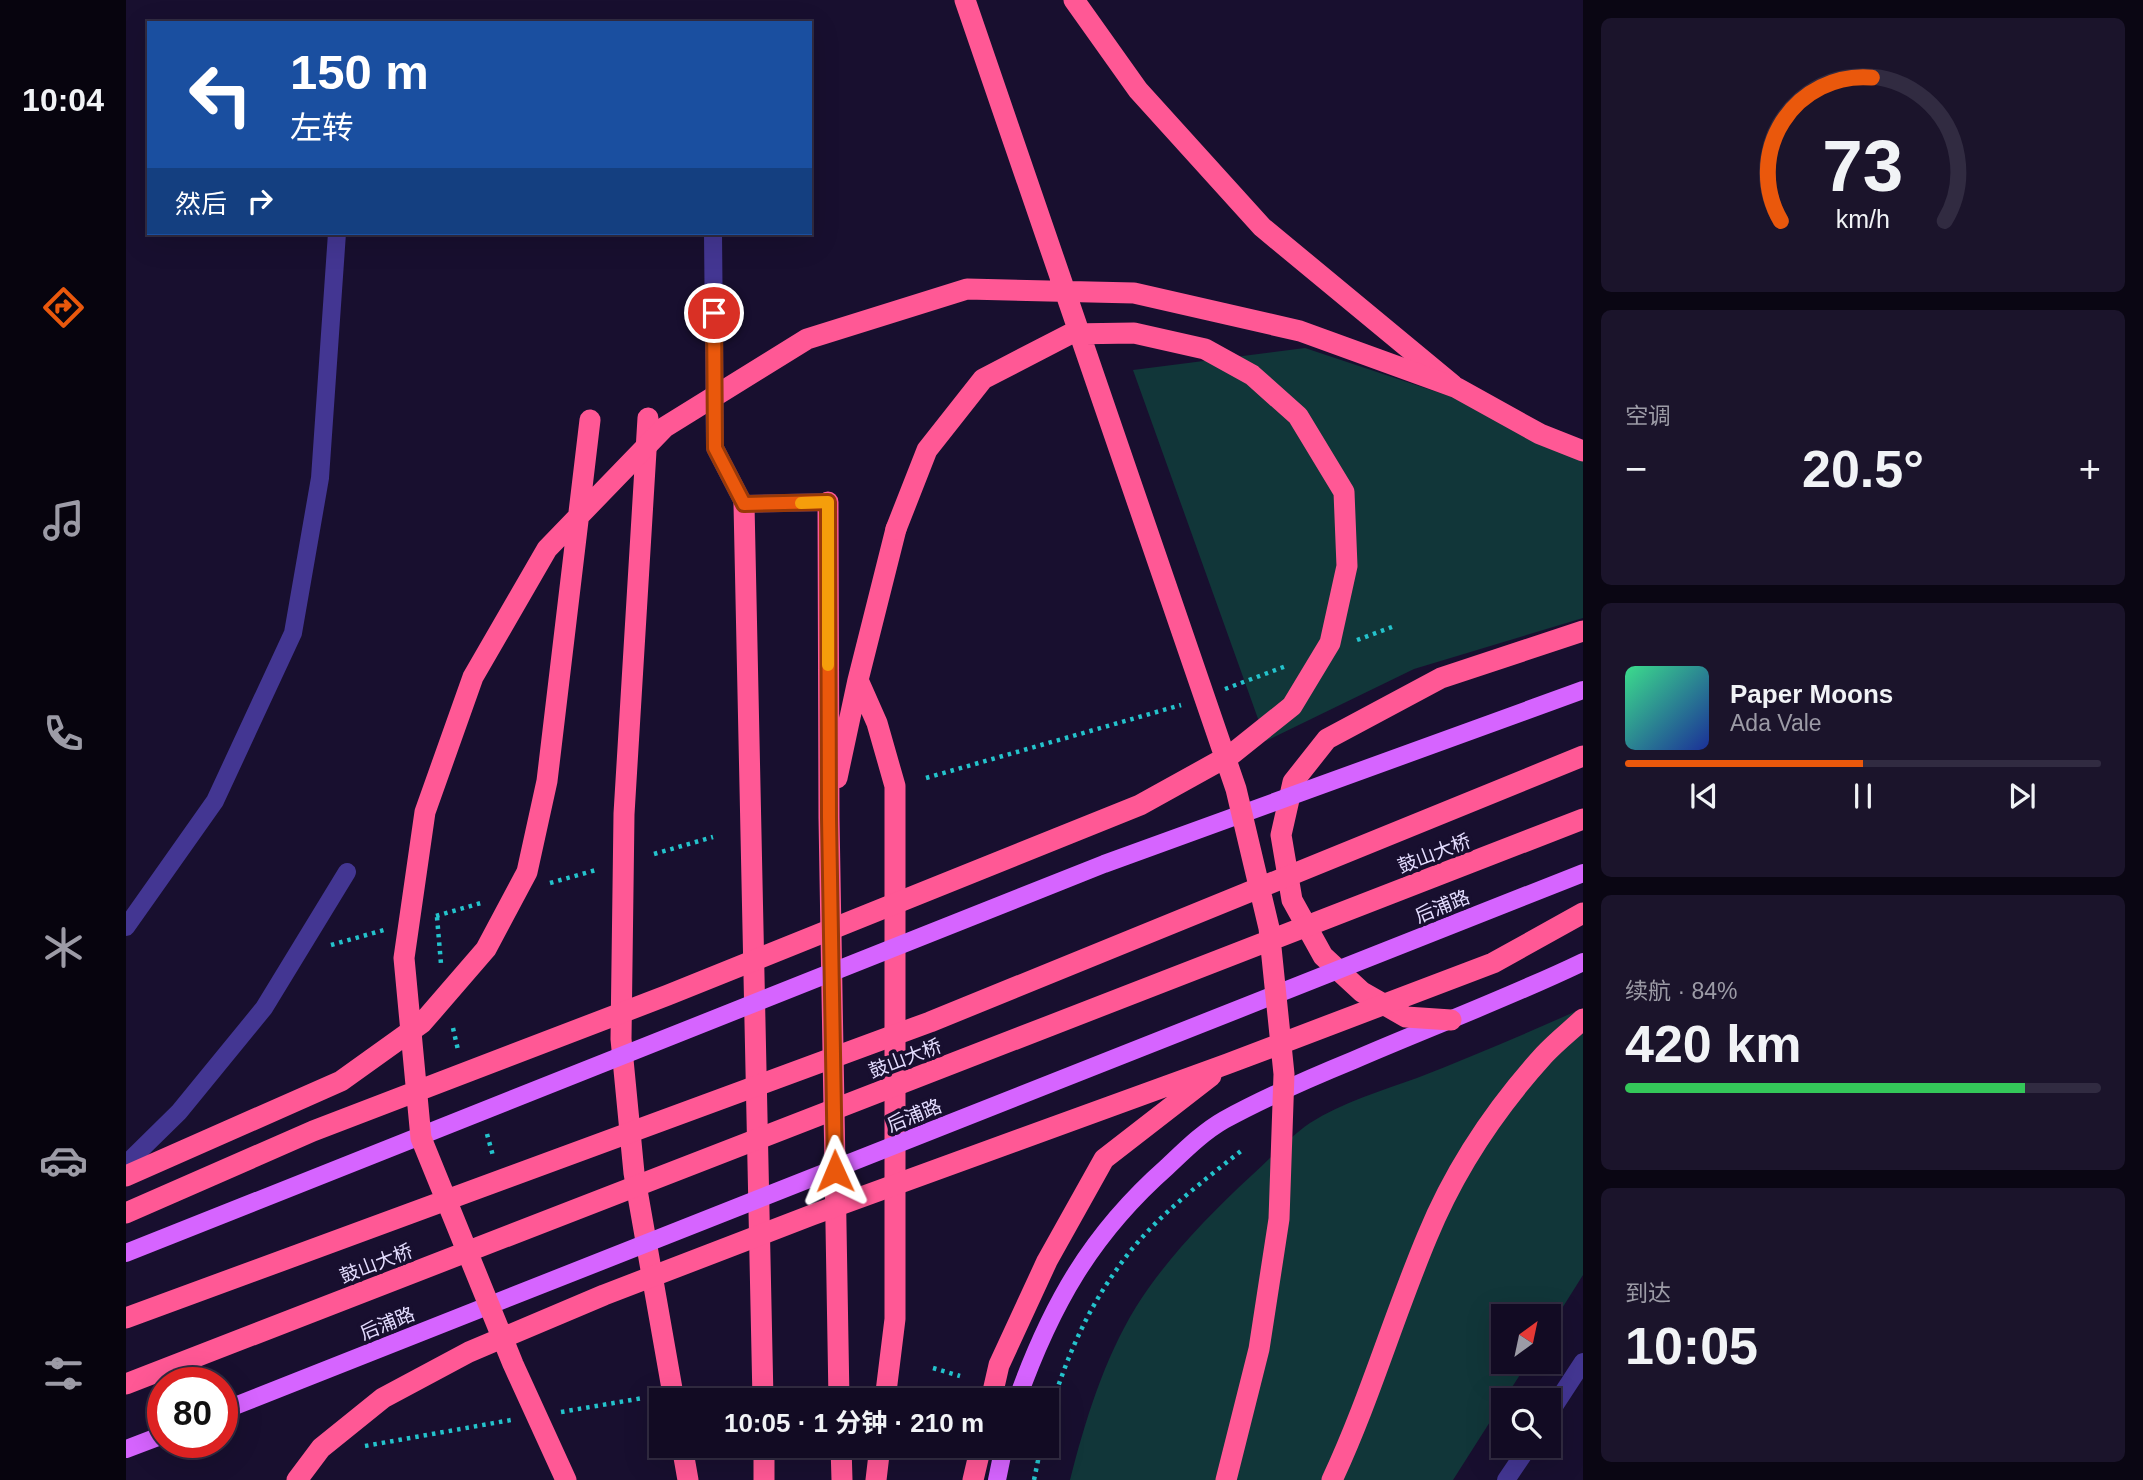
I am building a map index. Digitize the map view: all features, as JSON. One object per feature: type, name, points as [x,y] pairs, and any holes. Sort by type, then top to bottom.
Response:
[{"type":"highway","points":[[965,0],[1236,789],[1269,928],[1284,1074],[1279,1219],[1259,1349],[1226,1480]]},
{"type":"highway","points":[[1074,0],[1138,90],[1262,227],[1457,388]]},
{"type":"highway","points":[[566,1480],[513,1364],[421,1138],[404,958],[425,812],[473,677],[547,549],[665,427],[807,339],[967,289],[1134,293],[1300,331],[1457,388],[1540,434],[1583,451]]},
{"type":"highway","points":[[126,1213],[313,1130],[680,990],[1140,805],[1232,754],[1292,706],[1330,643],[1347,566],[1344,492],[1298,416],[1252,375],[1205,349],[1134,333],[1070,334],[984,379],[927,450],[896,529],[858,680],[829,818]]},
{"type":"highway","points":[[648,418],[624,814],[621,1039],[634,1173],[672,1388]]},
{"type":"highway","points":[[126,1176],[341,1081],[422,1023],[486,949],[527,872],[547,781],[590,420]]},
{"type":"highway","points":[[828,502],[829,818],[839,1388]]},
{"type":"highway","points":[[744,504],[762,1388]]},
{"type":"highway","points":[[1451,1020],[1406,1017],[1362,992],[1323,956],[1292,901],[1281,835],[1293,782],[1327,740],[1441,678],[1583,631]]},
{"type":"highway","points":[[858,680],[877,723],[895,786],[895,1319],[886,1388]]},
{"type":"highway","name":"鼓山大桥","points":[[126,1318],[930,1022],[1583,756]]},
{"type":"highway","name":"鼓山大桥","points":[[126,1384],[1583,819]]},
{"type":"highway","points":[[297,1480],[321,1448],[383,1398],[469,1352],[604,1295],[799,1220],[1227,1064],[1493,962],[1583,913]]},
{"type":"highway","points":[[1332,1480],[1351,1440],[1427,1236],[1460,1170],[1499,1110],[1545,1054],[1583,1019]]},
{"type":"highway","points":[[994,1388],[999,1364],[1041,1273],[1104,1159],[1227,1064]]},
{"type":"highway","points":[[684,1458],[688,1480]]},
{"type":"highway","points":[[764,1458],[764,1480]]},
{"type":"highway","points":[[841,1458],[842,1480]]},
{"type":"highway","points":[[876,1480],[879,1458]]},
{"type":"highway","points":[[973,1480],[978,1458]]},
{"type":"main road","points":[[126,1252],[1104,864],[1583,690]]},
{"type":"main road","name":"后浦路","points":[[238,1405],[1583,873]]},
{"type":"main road","points":[[1022,1388],[1051,1317],[1080,1265],[1110,1223],[1145,1186],[1192,1144],[1223,1121],[1292,1086],[1583,962]]},
{"type":"main road","points":[[126,1450],[147,1441]]},
{"type":"main road","points":[[998,1480],[1002,1458]]},
{"type":"street","points":[[126,927],[215,801],[293,633],[320,478],[337,235]]},
{"type":"street","points":[[713,235],[715,448],[744,504],[828,502]]},
{"type":"street","points":[[126,1164],[179,1112],[264,1008],[346,872]]},
{"type":"street","points":[[1561,1396],[1583,1362]]},
{"type":"street","points":[[1506,1480],[1521,1458]]},
{"type":"path","points":[[926,778],[1174,708]]},
{"type":"path","points":[[653,854],[713,837]]},
{"type":"path","points":[[425,919],[457,909]]},
{"type":"path","points":[[297,955],[386,930]]},
{"type":"path","points":[[1058,1388],[1070,1353],[1089,1314],[1117,1268],[1158,1222],[1197,1185],[1241,1151]]},
{"type":"path","points":[[933,1368],[960,1376]]},
{"type":"path","points":[[1034,1480],[1039,1458]]},
{"type":"green space","points":[[1305,348],[1583,443],[1583,618],[1414,669],[1266,741],[1133,370]]},
{"type":"green space","points":[[1583,1008],[1583,1275],[1561,1310],[1561,1304],[1491,1304],[1491,1374],[1520,1374],[1511,1388],[1491,1388],[1491,1420],[1453,1480],[1070,1480],[1097,1391],[1125,1327],[1161,1272],[1220,1206],[1310,1123],[1362,1098]]},
{"type":"slow traffic","points":[[801,503],[828,502],[828,665]]},
{"type":"route","points":[[714,313],[715,448],[744,504],[828,502],[829,818],[835,1171]]}]
